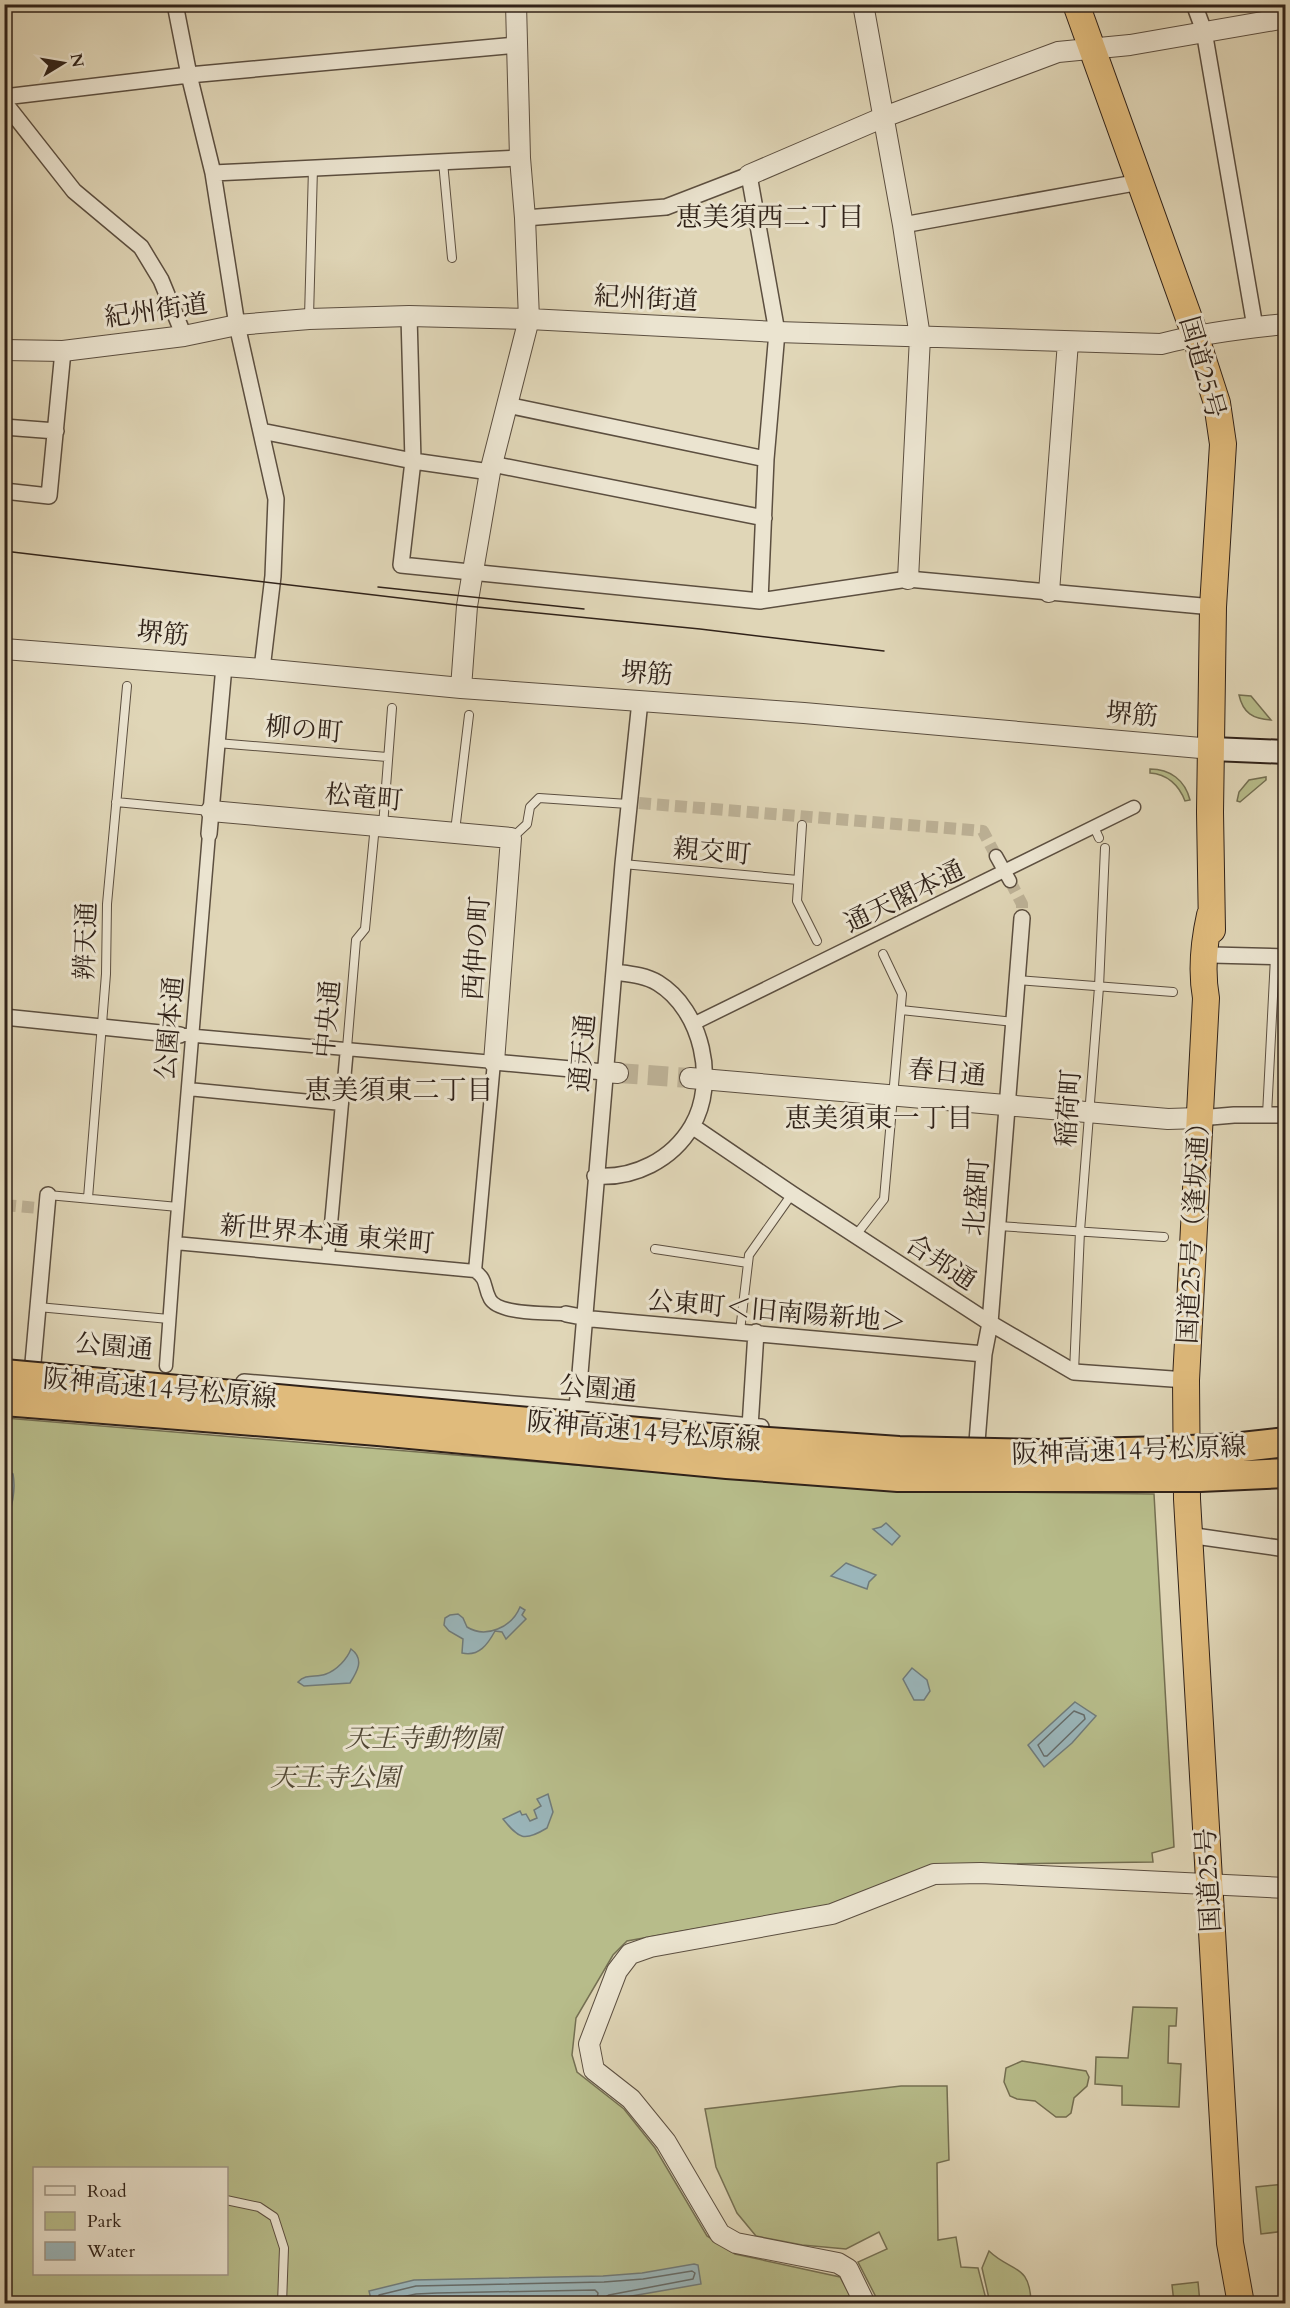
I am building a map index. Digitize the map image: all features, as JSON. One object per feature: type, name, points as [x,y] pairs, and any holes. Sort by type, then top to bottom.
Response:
[{"type":"highway","name":"国道25号","points":[[1076,4],[1195,335],[1217,403],[1223,444],[1213,607],[1212,749]]},
{"type":"highway","name":"国道25号（逢坂通）","points":[[1186,1455],[1186,1380],[1206,998],[1203,980],[1205,936],[1210,915],[1212,749]]},
{"type":"highway","name":"国道25号（逢坂通）","points":[[1206,998],[1224,955],[1210,915]]},
{"type":"highway","name":"阪神高速14号松原線","points":[[4,1374],[683,1436],[899,1451],[1030,1454],[1144,1452],[1233,1448],[1286,1442]]},
{"type":"highway","name":"阪神高速14号松原線","points":[[4,1401],[898,1477],[1200,1477],[1286,1473]]},
{"type":"highway","name":"国道25号","points":[[1186,1455],[1188,1535],[1230,2243],[1241,2304]]},
{"type":"main road","name":"堺筋","points":[[1212,749],[1286,752]]},
{"type":"street","points":[[175,4],[189,75],[213,173],[237,325],[276,499],[273,576],[262,669]]},
{"type":"street","points":[[461,688],[467,606],[491,468],[529,319],[520,158],[516,4]]},
{"type":"street","points":[[863,4],[903,225],[920,337],[908,579]]},
{"type":"street","points":[[1194,4],[1204,31],[1255,327]]},
{"type":"street","points":[[525,218],[666,207],[749,175],[884,117],[1058,52],[1130,45],[1286,18]]},
{"type":"street","points":[[4,97],[189,75],[517,45]]},
{"type":"street","points":[[4,102],[74,191],[141,247],[161,280],[184,336]]},
{"type":"street","points":[[213,173],[520,158]]},
{"type":"street","points":[[749,175],[777,332],[766,459],[760,601]]},
{"type":"street","points":[[903,225],[1140,182]]},
{"type":"street","points":[[409,316],[413,461],[401,565],[760,601],[908,579],[1213,607]]},
{"type":"street","name":"紀州街道","points":[[4,350],[63,351],[184,336],[237,325],[309,319],[409,316],[529,319],[777,332],[1161,344],[1195,335],[1286,324]]},
{"type":"street","points":[[1049,592],[1068,342]]},
{"type":"street","points":[[4,491],[49,496],[63,351]]},
{"type":"street","points":[[507,405],[766,459]]},
{"type":"street","points":[[4,427],[56,431]]},
{"type":"street","points":[[261,431],[413,461],[491,468],[764,518]]},
{"type":"street","name":"堺筋","points":[[4,649],[262,669],[461,688],[804,713],[1212,749]]},
{"type":"street","name":"公園本通","points":[[166,1366],[188,1089],[186,1035],[212,811],[224,666]]},
{"type":"street","name":"通天通","points":[[577,1409],[595,1176],[611,1072],[614,972],[623,864],[634,804],[640,701]]},
{"type":"street","name":"通天閣本通","points":[[693,1024],[1097,832],[1134,807]]},
{"type":"street","name":"松竜町","points":[[212,811],[511,838]]},
{"type":"street","name":"西仲の町","points":[[494,1062],[511,838]]},
{"type":"street","points":[[996,856],[1007,876]]},
{"type":"street","name":"北盛町","points":[[977,1442],[984,1354],[990,1323],[1022,918]]},
{"type":"street","points":[[1224,955],[1280,957]]},
{"type":"street","points":[[595,1176],[629,1173],[658,1162],[671,1152],[692,1126],[699,1105],[697,1079],[702,1051],[693,1024],[674,995],[657,982],[638,975],[614,972]]},
{"type":"street","points":[[4,1017],[611,1072]]},
{"type":"street","name":"中央通","points":[[328,1257],[347,1048]]},
{"type":"street","points":[[494,1062],[475,1271],[483,1277],[490,1299],[496,1306],[516,1311],[566,1314]]},
{"type":"street","name":"春日通","points":[[697,1079],[1168,1119],[1199,1118]]},
{"type":"street","points":[[188,1089],[342,1104]]},
{"type":"street","points":[[1199,1118],[1286,1115]]},
{"type":"street","name":"合邦通","points":[[692,1126],[990,1323],[1074,1372],[1186,1380]]},
{"type":"street","points":[[33,1363],[44,1204]]},
{"type":"street","name":"新世界本通 東栄町","points":[[175,1243],[475,1271]]},
{"type":"street","name":"公東町＜旧南陽新地＞","points":[[566,1314],[984,1354]]},
{"type":"street","points":[[748,1332],[750,1427]]},
{"type":"street","name":"公園通","points":[[4,1360],[577,1409],[750,1427],[1034,1445],[1160,1444],[1186,1455]]},
{"type":"street","points":[[1186,1455],[1286,1450]]},
{"type":"street","points":[[1186,1455],[1215,1476],[1286,1473]]},
{"type":"street","points":[[1188,1535],[1286,1549]]},
{"type":"street","points":[[866,2304],[849,2269],[838,2264],[736,2243],[720,2234],[666,2142],[631,2099],[594,2070],[589,2044],[617,1971],[630,1954],[650,1947],[832,1914],[934,1874],[981,1873],[1286,1888]]},
{"type":"lane","points":[[443,162],[452,258]]},
{"type":"lane","points":[[309,319],[313,168]]},
{"type":"lane","name":"辨天通","points":[[88,1198],[106,974],[107,904],[127,686]]},
{"type":"lane","name":"中央通","points":[[347,1048],[356,940],[365,928],[392,708]]},
{"type":"lane","points":[[455,833],[469,715]]},
{"type":"lane","name":"柳の町","points":[[217,743],[387,757]]},
{"type":"lane","points":[[511,838],[526,824],[530,807],[539,798],[634,804]]},
{"type":"lane","points":[[116,802],[212,811]]},
{"type":"lane","points":[[802,825],[797,901],[818,941]]},
{"type":"lane","name":"稲荷町","points":[[1074,1372],[1080,1231],[1099,987],[1105,848]]},
{"type":"lane","name":"親交町","points":[[623,864],[798,880]]},
{"type":"lane","points":[[856,1235],[884,1199],[902,994],[883,954]]},
{"type":"lane","points":[[1267,1116],[1280,957]]},
{"type":"lane","points":[[1017,980],[1173,992]]},
{"type":"lane","points":[[901,1010],[1014,1022]]},
{"type":"lane","points":[[748,1332],[749,1255],[792,1194]]},
{"type":"lane","points":[[44,1204],[88,1198],[178,1207]]},
{"type":"lane","points":[[998,1226],[1164,1237]]},
{"type":"lane","points":[[655,1249],[748,1263]]},
{"type":"lane","points":[[38,1307],[170,1319]]},
{"type":"lane","points":[[228,2200],[259,2207],[274,2217],[284,2248],[282,2304]]},
{"type":"green space","points":[[1239,695],[1251,696],[1271,720],[1259,718],[1246,711]]},
{"type":"green space","points":[[1150,769],[1164,771],[1176,777],[1188,793],[1190,800],[1185,801],[1172,781],[1150,773]]},
{"type":"green space","points":[[1266,777],[1266,780],[1240,802],[1237,801],[1239,792],[1249,780]]},
{"type":"green space","name":"天王寺公園","points":[[5,1418],[782,1482],[998,1492],[1154,1494],[1174,1847],[1152,1853],[1153,1862],[931,1865],[828,1905],[627,1941],[613,1955],[576,2018],[572,2055],[577,2072],[624,2109],[655,2148],[707,2236],[735,2254],[840,2277],[854,2303],[5,2303]]},
{"type":"green space","points":[[1133,2007],[1177,2008],[1176,2026],[1169,2026],[1168,2063],[1181,2064],[1179,2107],[1122,2105],[1122,2086],[1095,2084],[1096,2057],[1128,2058]]},
{"type":"green space","points":[[1022,2061],[1086,2071],[1089,2077],[1087,2086],[1074,2098],[1071,2113],[1066,2117],[1056,2117],[1035,2101],[1010,2096],[1004,2082],[1006,2068]]},
{"type":"green space","points":[[901,2086],[947,2086],[949,2160],[937,2163],[938,2240],[956,2237],[961,2267],[978,2268],[987,2303],[879,2303],[858,2262],[887,2249],[879,2232],[846,2249],[802,2245],[756,2236],[737,2213],[716,2167],[705,2109]]},
{"type":"green space","points":[[1285,2184],[1285,2231],[1261,2234],[1256,2187]]},
{"type":"green space","points":[[989,2251],[1023,2275],[1030,2290],[1031,2303],[990,2303],[982,2268]]},
{"type":"green space","points":[[1198,2282],[1200,2303],[1174,2303],[1172,2285]]},
{"type":"water","points":[[5,1469],[13,1474],[14,1493],[5,1523]]},
{"type":"water","points":[[886,1523],[900,1536],[892,1545],[873,1529]]},
{"type":"water","points":[[846,1563],[876,1575],[869,1582],[867,1589],[831,1576]]},
{"type":"water","points":[[520,1607],[525,1610],[522,1615],[526,1619],[506,1639],[502,1632],[495,1631],[486,1645],[473,1653],[462,1653],[463,1639],[449,1631],[444,1625],[445,1618],[458,1614],[463,1618],[467,1627],[482,1632],[490,1631],[505,1625]]},
{"type":"water","points":[[351,1649],[359,1661],[350,1683],[304,1686],[298,1682],[304,1678],[334,1670]]},
{"type":"water","points":[[912,1668],[927,1680],[930,1691],[924,1700],[914,1700],[903,1679]]},
{"type":"water","points":[[1075,1702],[1096,1716],[1072,1743],[1044,1767],[1028,1745]]},
{"type":"water","points":[[548,1794],[553,1812],[547,1828],[527,1837],[522,1836],[513,1831],[503,1819],[520,1811],[522,1815],[526,1814],[530,1821],[537,1818],[534,1810],[541,1806],[537,1799]]},
{"type":"water","points":[[698,2265],[701,2284],[600,2303],[372,2303],[369,2291],[414,2280],[603,2276],[642,2273]]},
{"type":"tunnel","points":[[639,803],[983,831],[996,856]]},
{"type":"tunnel","points":[[1010,881],[1022,904],[1022,918]]},
{"type":"tunnel","points":[[618,1073],[690,1078]]},
{"type":"tunnel","points":[[4,1205],[38,1208]]},
{"type":"tram line","points":[[4,551],[467,606],[700,629],[884,651]]},
{"type":"tram line","points":[[378,587],[584,609]]},
{"type":"district","name":"恵美須西二丁目","points":[[770,217]]},
{"type":"district","name":"恵美須東二丁目","points":[[399,1090]]},
{"type":"district","name":"恵美須東一丁目","points":[[879,1118]]},
{"type":"park label","name":"天王寺動物園","points":[[423,1738]]}]
